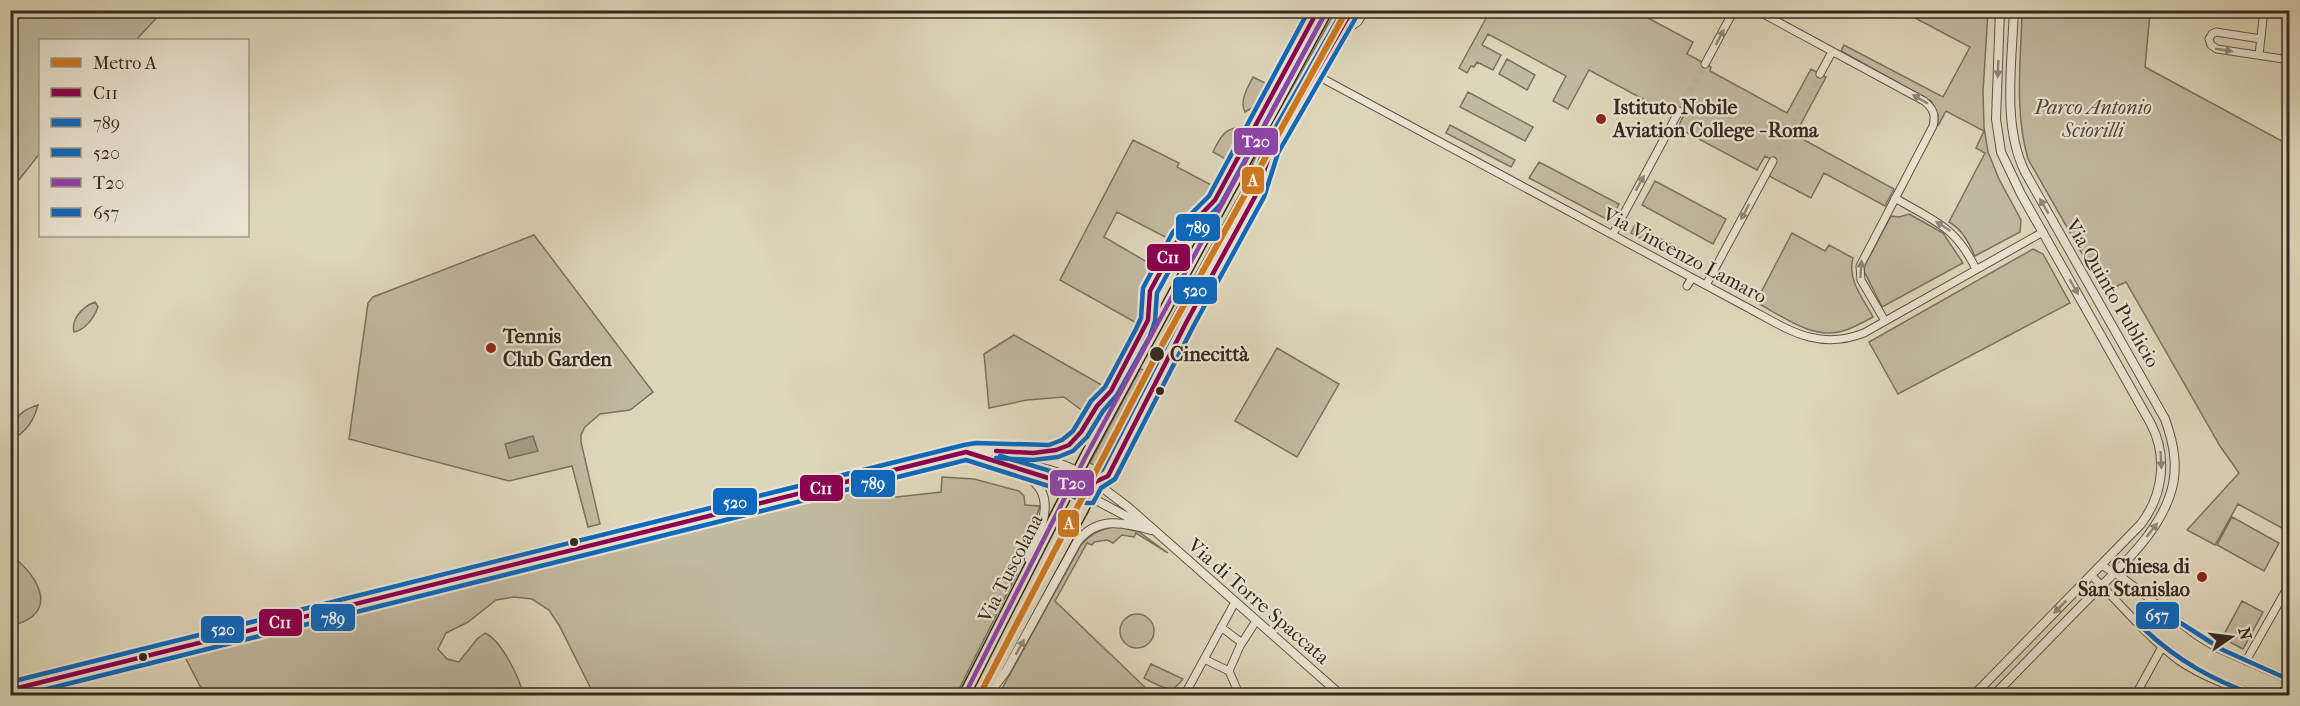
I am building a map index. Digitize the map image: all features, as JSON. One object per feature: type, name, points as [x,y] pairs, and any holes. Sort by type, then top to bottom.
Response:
[{"type":"main road","name":"Via Tuscolana","points":[[964,696],[1086,456],[1327,10]]},
{"type":"main road","name":"Via Tuscolana","points":[[982,696],[1089,495],[1100,486],[1177,320],[1352,10]]},
{"type":"street","name":"Via Tuscolana","points":[[1086,456],[1093,430],[1146,325],[1149,298],[1155,282],[1183,231],[1215,200],[1318,10]]},
{"type":"street","name":"Via Tuscolana","points":[[1339,34],[1358,22],[1365,10]]},
{"type":"street","points":[[1705,64],[1734,10]]},
{"type":"street","points":[[1755,10],[1924,101],[1932,109],[1933,126],[1862,259],[1859,269],[1861,280],[1885,321]]},
{"type":"street","name":"Via Quinto Publicio","points":[[1973,696],[2141,524],[2151,509],[2160,481],[2160,449],[2149,420],[2011,174],[1999,145],[1996,118],[2000,10]]},
{"type":"street","name":"Via Quinto Publicio","points":[[1994,696],[2102,586],[2148,535],[2162,516],[2174,483],[2174,450],[2162,412],[2025,172],[2013,137],[2011,92],[2014,10]]},
{"type":"street","points":[[2259,55],[2264,10]]},
{"type":"street","points":[[2261,39],[2216,32],[2209,39],[2214,48],[2289,60]]},
{"type":"street","points":[[1820,74],[1832,52]]},
{"type":"street","name":"Via Vincenzo Lamaro","points":[[1316,75],[1785,328],[1811,339],[1831,341],[1854,336],[1885,321],[2043,232]]},
{"type":"street","points":[[1613,234],[1679,111]]},
{"type":"street","name":"Via Tuscolana","points":[[1100,486],[1108,476],[1187,321],[1257,193],[1271,150]]},
{"type":"street","points":[[1706,285],[1773,161]]},
{"type":"street","points":[[1895,198],[1951,232],[1963,246],[1976,269]]},
{"type":"street","points":[[2043,232],[2049,229],[2059,232]]},
{"type":"street","points":[[1687,286],[1692,278]]},
{"type":"street","points":[[10,690],[966,452],[976,450],[1039,453],[1066,447],[1078,436],[1097,406],[1111,391]]},
{"type":"street","name":"Via di Torre Spaccata","points":[[1000,451],[1060,464],[1100,486],[1128,507],[1342,696]]},
{"type":"street","name":"Via di Torre Spaccata","points":[[966,452],[1071,487],[1154,531]]},
{"type":"street","points":[[1020,470],[1040,490],[1045,507],[1022,582]]},
{"type":"street","points":[[987,696],[1006,671],[1083,535],[1099,526],[1114,522],[1154,531]]},
{"type":"street","points":[[2101,565],[2128,582],[2196,636],[2289,680]]},
{"type":"street","points":[[2091,575],[2162,647],[2180,661],[2225,684],[2259,696]]},
{"type":"street","points":[[2246,661],[2289,583]]},
{"type":"street","points":[[1184,696],[1235,602]]},
{"type":"street","points":[[2144,629],[2162,611]]},
{"type":"street","points":[[1229,671],[1242,643],[1256,621]]},
{"type":"street","points":[[1221,627],[1242,643]]},
{"type":"street","points":[[2134,696],[2162,647]]},
{"type":"street","points":[[1204,659],[1229,671],[1240,696]]},
{"type":"green space","points":[[1606,10],[1616,16],[1619,11],[1635,11],[1693,42],[1687,54],[1711,67],[1710,71],[1787,113],[1811,69],[1826,77],[1795,135],[1894,189],[1885,206],[1824,173],[1811,198],[1769,176],[1776,162],[1765,156],[1757,170],[1678,128],[1684,114],[1670,107],[1667,112],[1589,70],[1568,109],[1553,101],[1566,76],[1488,34],[1482,45],[1501,55],[1493,70],[1477,62],[1467,73],[1459,68],[1490,11]]},
{"type":"green space","points":[[10,11],[163,11],[137,39],[39,39],[39,154],[11,190]]},
{"type":"green space","points":[[1335,11],[1345,11],[1254,166],[1252,164]]},
{"type":"green space","points":[[1902,11],[1988,11],[1983,92],[1984,127],[1988,152],[1999,179],[2021,220],[2020,232],[1975,256],[1962,233],[1949,222],[1985,153],[1976,148],[1984,131],[1946,111],[1938,126],[1938,115],[1931,101],[1841,51],[1844,45],[1943,97],[1970,47]]},
{"type":"green space","name":"Parco Antonio Sciorilli","points":[[2022,11],[2150,13],[2145,67],[2289,145],[2289,532],[2238,504],[2215,545],[2187,530],[2239,473],[2220,446],[2126,282],[2104,292],[2028,159],[2020,104]]},
{"type":"green space","points":[[1507,59],[1535,75],[1527,90],[1499,74]]},
{"type":"green space","points":[[1253,77],[1271,86],[1254,117],[1252,108],[1245,112],[1243,108],[1245,94]]},
{"type":"green space","points":[[1468,92],[1533,127],[1525,141],[1460,107]]},
{"type":"green space","points":[[1450,125],[1515,160],[1511,167],[1446,133]]},
{"type":"green space","points":[[1237,128],[1245,133],[1229,161],[1213,152],[1219,140],[1228,130]]},
{"type":"green space","points":[[1133,140],[1179,163],[1177,167],[1217,188],[1211,197],[1180,222],[1171,240],[1117,212],[1104,237],[1154,266],[1141,291],[1140,325],[1060,280]]},
{"type":"green space","points":[[1539,162],[1619,204],[1610,221],[1529,178]]},
{"type":"green space","points":[[1655,181],[1726,219],[1713,244],[1642,205]]},
{"type":"green space","points":[[1909,214],[1943,233],[1963,263],[1882,307],[1864,271],[1865,265],[1891,216],[1899,217]]},
{"type":"green space","points":[[1635,225],[1699,259],[1695,267],[1631,233]]},
{"type":"green space","points":[[1792,233],[1825,251],[1829,245],[1853,258],[1854,281],[1873,317],[1843,331],[1820,332],[1787,320],[1756,302]]},
{"type":"green space","name":"Tennis Club Garden","points":[[534,235],[653,392],[630,410],[600,414],[585,427],[581,435],[600,524],[588,527],[572,466],[509,481],[349,439],[368,303],[373,297]]},
{"type":"green space","points":[[2033,249],[2043,254],[2070,303],[1898,394],[1869,342]]},
{"type":"green space","points":[[95,302],[98,307],[92,319],[82,329],[74,332],[74,323],[78,314]]},
{"type":"green space","points":[[1014,335],[1105,387],[1084,412],[1064,397],[1027,400],[989,408],[984,354]]},
{"type":"green space","points":[[1277,348],[1339,384],[1297,457],[1235,421]]},
{"type":"green space","points":[[1140,369],[1144,370],[1096,466],[1090,463]]},
{"type":"green space","points":[[38,405],[28,426],[11,441],[12,428],[17,418],[26,410]]},
{"type":"green space","points":[[942,477],[974,479],[1019,491],[1024,496],[1025,505],[1040,506],[1016,576],[956,695],[592,695],[559,625],[549,610],[532,599],[514,597],[496,600],[468,622],[446,633],[438,649],[447,659],[459,662],[477,639],[485,633],[497,643],[509,660],[523,695],[208,695],[200,686],[186,659],[189,651],[862,488],[897,497],[941,492]]},
{"type":"green space","points":[[2232,517],[2279,543],[2264,571],[2217,545]]},
{"type":"green space","points":[[1117,526],[1139,532],[1168,553],[1136,533],[1134,537],[1122,535],[1113,543],[1107,540],[1094,542],[1092,545],[1087,543],[1055,601],[1153,695],[998,696],[1081,545],[1097,532]]},
{"type":"green space","points":[[10,554],[29,573],[40,594],[40,604],[36,612],[27,620],[11,626]]},
{"type":"green space","points":[[2242,601],[2263,612],[2243,649],[2222,638]]},
{"type":"green space","points":[[1137,614],[1149,619],[1154,631],[1149,643],[1137,648],[1125,643],[1120,631],[1125,619]]},
{"type":"green space","points":[[1151,664],[1183,679],[1174,689],[1155,684],[1144,678]]},
{"type":"shaded area","points":[[533,436],[538,451],[509,458],[505,444]]},
{"type":"tunnel","points":[[1679,111],[1705,64]]},
{"type":"tunnel","points":[[1773,161],[1820,74]]},
{"type":"metro line","name":"A","points":[[979,696],[1157,354],[1347,10]]},
{"type":"transit line","name":"520","points":[[10,682],[964,445],[976,443],[1049,445],[1062,440],[1073,431],[1091,401],[1105,387],[1141,318],[1143,288],[1173,232],[1209,196],[1309,10]]},
{"type":"transit line","name":"C11","points":[[996,451],[1033,453],[1056,450],[1069,445],[1081,432],[1097,406],[1111,391],[1148,320],[1150,291],[1180,236],[1215,200],[1318,10]]},
{"type":"transit line","name":"T20","points":[[964,696],[1086,456],[1327,10]]},
{"type":"transit line","name":"520","points":[[1000,456],[1064,475],[1085,486],[1090,476],[1102,470],[1180,318],[1250,190],[1265,146],[1343,10]]},
{"type":"transit line","name":"C11","points":[[10,690],[966,452],[1061,482],[1089,496],[1095,482],[1108,476],[1187,321],[1257,193],[1271,150],[1352,10]]},
{"type":"transit line","name":"789","points":[[996,458],[1033,460],[1058,457],[1073,451],[1087,437],[1103,411],[1117,395],[1150,336],[1155,321],[1157,293],[1186,240],[1221,204],[1325,14]]},
{"type":"transit line","name":"789","points":[[19,696],[966,460],[1058,489],[1086,503],[1093,503],[1101,488],[1115,479],[1194,325],[1264,197],[1278,153],[1358,14]]},
{"type":"transit line","name":"657","points":[[2258,696],[2226,684],[2197,669],[2170,651],[2144,629],[2162,611],[2223,650],[2290,680]]},
{"type":"place","name":"Istituto Nobile Aviation College - Roma","points":[[1601,119]]},
{"type":"place","name":"Tennis Club Garden","points":[[491,348]]},
{"type":"place","name":"Cinecittà","points":[[1157,354]]},
{"type":"place","name":"Chiesa di San Stanislao","points":[[2202,577]]}]
